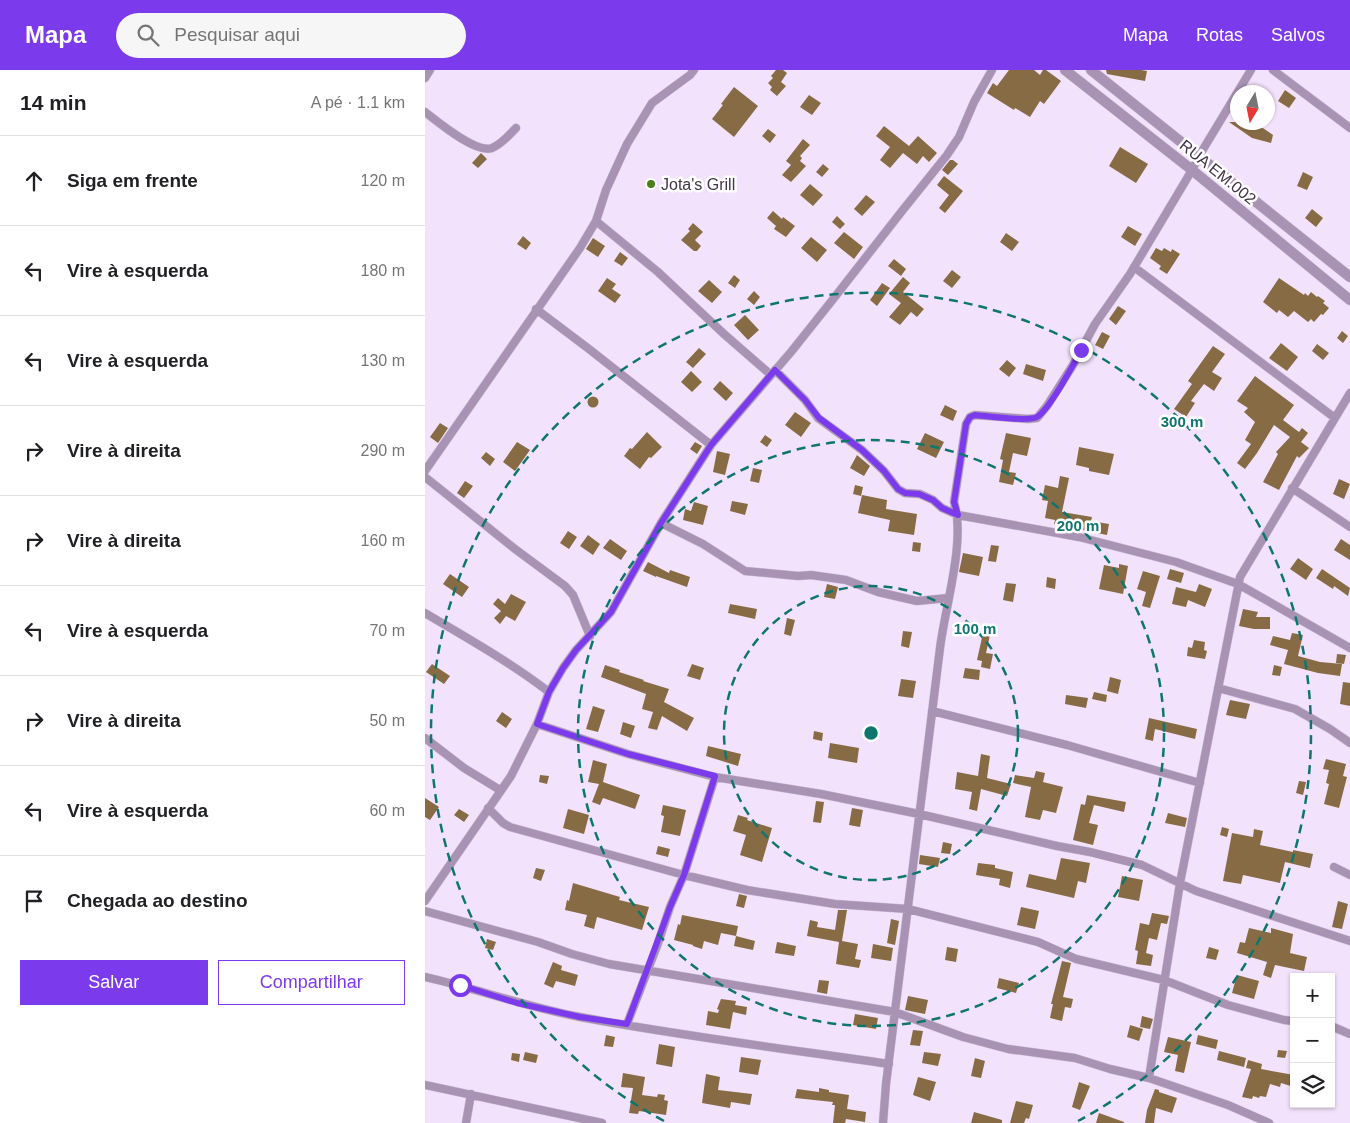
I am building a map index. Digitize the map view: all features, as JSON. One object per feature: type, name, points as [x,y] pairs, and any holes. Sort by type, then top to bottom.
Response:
[{"type":"street","points":[[425,78],[430,70]]},
{"type":"street","points":[[425,471],[536,309],[553,288],[595,221],[605,190],[627,144],[652,103],[694,70]]},
{"type":"street","points":[[425,901],[511,776],[537,724],[549,692],[563,668],[576,650],[611,612],[661,523],[711,445],[828,306],[901,210],[947,155],[959,137],[974,102],[992,70]]},
{"type":"street","name":"RUA EM.002","points":[[1065,70],[1192,170],[1350,300]]},
{"type":"street","name":"RUA EM.002","points":[[1091,70],[1350,277]]},
{"type":"street","points":[[883,1123],[940,645],[957,545],[958,515],[954,502],[966,424],[970,417],[975,415],[1037,418],[1047,406],[1073,365],[1095,324],[1134,267],[1251,70]]},
{"type":"street","points":[[1273,70],[1350,128]]},
{"type":"street","points":[[425,112],[452,132],[477,147],[490,149],[504,141],[516,128]]},
{"type":"street","points":[[595,221],[658,272],[724,334],[805,400],[819,418],[862,450],[884,471],[898,489],[905,493],[919,494],[958,515],[1079,537],[1176,562],[1238,584],[1350,648]]},
{"type":"street","points":[[1134,267],[1335,418]]},
{"type":"street","points":[[536,309],[711,445]]},
{"type":"street","points":[[1149,1078],[1180,883],[1240,577],[1350,392]]},
{"type":"street","points":[[1342,406],[1350,411]]},
{"type":"street","points":[[425,477],[515,549],[565,586],[573,595],[590,636]]},
{"type":"street","points":[[1292,488],[1350,527]]},
{"type":"street","points":[[661,523],[703,544],[745,572],[798,576],[811,575],[846,580],[878,592],[917,601],[948,598]]},
{"type":"street","points":[[425,613],[461,633],[549,692]]},
{"type":"street","points":[[1218,688],[1295,709],[1350,743]]},
{"type":"street","points":[[932,711],[1067,745],[1200,783]]},
{"type":"street","points":[[537,724],[628,754],[715,776],[821,794],[919,814],[1142,865],[1197,891],[1350,941]]},
{"type":"street","points":[[425,738],[465,768],[500,790]]},
{"type":"street","points":[[627,1024],[670,907],[684,875],[715,776]]},
{"type":"street","points":[[488,808],[503,823],[510,827],[684,875],[747,890],[792,898],[835,904],[908,908],[1038,942],[1076,959],[1164,980],[1228,1005],[1290,1020]]},
{"type":"street","points":[[1334,867],[1350,875]]},
{"type":"street","points":[[425,911],[609,964],[895,1012],[963,1037],[1008,1049],[1075,1058],[1149,1078],[1228,1105],[1269,1123]]},
{"type":"street","points":[[425,977],[460,985],[517,1003],[580,1017],[889,1064]]},
{"type":"street","points":[[1335,1028],[1350,1034]]},
{"type":"street","points":[[425,1085],[602,1123]]},
{"type":"street","points":[[466,1123],[471,1094]]},
{"type":"building","points":[[776,70],[783,70],[787,73],[781,82],[786,86],[777,96],[770,90],[772,87],[768,83],[773,78],[771,76]]},
{"type":"building","points":[[1009,70],[1034,70],[1040,75],[1043,70],[1046,70],[1061,81],[1044,104],[1040,101],[1030,117],[1015,108],[1014,110],[987,93],[993,83],[997,86]]},
{"type":"building","points":[[1106,70],[1147,71],[1145,81],[1107,74]]},
{"type":"building","points":[[734,87],[758,106],[734,137],[712,119]]},
{"type":"building","points":[[1285,90],[1296,98],[1289,108],[1278,101]]},
{"type":"building","points":[[809,95],[821,103],[812,115],[800,107]]},
{"type":"building","points":[[884,126],[909,146],[918,136],[937,153],[929,162],[923,156],[917,164],[903,153],[890,168],[880,160],[890,147],[876,136]]},
{"type":"building","points":[[768,129],[776,135],[770,143],[762,136]]},
{"type":"building","points":[[1240,130],[1266,130],[1273,135],[1271,143],[1252,138]]},
{"type":"building","points":[[803,139],[810,145],[800,156],[802,158],[800,161],[806,166],[791,182],[782,175],[791,165],[786,161]]},
{"type":"building","points":[[1120,147],[1148,164],[1136,183],[1109,166]]},
{"type":"building","points":[[481,153],[487,159],[478,168],[472,163]]},
{"type":"building","points":[[950,160],[958,164],[948,175],[942,170]]},
{"type":"building","points":[[823,164],[829,169],[822,177],[816,172]]},
{"type":"building","points":[[1303,172],[1313,177],[1307,190],[1297,186]]},
{"type":"building","points":[[944,176],[963,191],[945,213],[939,208],[949,195],[937,185]]},
{"type":"building","points":[[810,184],[823,195],[813,206],[800,195]]},
{"type":"building","points":[[866,195],[875,202],[862,216],[854,209]]},
{"type":"building","points":[[1312,209],[1323,218],[1316,227],[1305,218]]},
{"type":"building","points":[[773,211],[782,219],[783,217],[795,226],[786,237],[774,229],[776,226],[767,218]]},
{"type":"building","points":[[837,216],[845,224],[840,229],[832,222]]},
{"type":"building","points":[[693,223],[703,232],[695,240],[701,246],[697,251],[694,251],[681,240],[690,231],[688,229]]},
{"type":"building","points":[[1128,226],[1142,234],[1135,246],[1121,237]]},
{"type":"building","points":[[844,232],[863,247],[854,259],[834,243]]},
{"type":"building","points":[[1006,233],[1019,242],[1012,251],[1000,242]]},
{"type":"building","points":[[523,236],[531,243],[526,250],[517,244]]},
{"type":"building","points":[[811,237],[827,250],[817,262],[801,248]]},
{"type":"building","points":[[593,238],[605,246],[598,257],[586,249]]},
{"type":"building","points":[[1156,248],[1162,251],[1164,248],[1171,252],[1172,249],[1180,254],[1167,274],[1159,269],[1161,266],[1150,258]]},
{"type":"building","points":[[620,252],[628,258],[622,266],[614,261]]},
{"type":"building","points":[[894,259],[906,269],[901,276],[888,266]]},
{"type":"building","points":[[952,270],[961,277],[952,288],[943,281]]},
{"type":"building","points":[[734,275],[740,280],[735,288],[728,283]]},
{"type":"building","points":[[903,277],[910,283],[903,292],[924,309],[917,317],[911,312],[900,325],[889,317],[901,303],[889,294]]},
{"type":"building","points":[[607,278],[616,284],[612,289],[621,295],[615,303],[598,291]]},
{"type":"building","points":[[1279,278],[1304,295],[1305,293],[1308,296],[1311,292],[1318,296],[1325,301],[1323,303],[1329,308],[1314,322],[1311,319],[1308,322],[1294,311],[1288,317],[1279,310],[1277,313],[1263,302]]},
{"type":"building","points":[[709,280],[722,292],[712,303],[698,291]]},
{"type":"building","points":[[882,283],[890,288],[877,306],[870,300]]},
{"type":"building","points":[[754,291],[760,297],[754,305],[747,299]]},
{"type":"building","points":[[1118,306],[1126,311],[1116,325],[1109,319]]},
{"type":"building","points":[[745,315],[759,330],[748,340],[734,325]]},
{"type":"building","points":[[1342,331],[1348,336],[1343,343],[1337,338]]},
{"type":"building","points":[[1102,332],[1110,336],[1103,349],[1095,345]]},
{"type":"building","points":[[1281,343],[1298,357],[1287,371],[1269,358]]},
{"type":"building","points":[[1317,344],[1329,353],[1323,360],[1312,351]]},
{"type":"building","points":[[1213,346],[1225,354],[1212,372],[1222,378],[1214,391],[1204,384],[1191,401],[1195,403],[1186,417],[1174,409],[1192,384],[1188,381]]},
{"type":"building","points":[[699,348],[706,354],[693,368],[686,362]]},
{"type":"building","points":[[1007,360],[1016,368],[1009,377],[999,369]]},
{"type":"building","points":[[1026,364],[1046,370],[1043,381],[1023,374]]},
{"type":"building","points":[[691,371],[702,382],[692,392],[681,382]]},
{"type":"building","points":[[1255,376],[1294,405],[1283,420],[1299,432],[1302,428],[1308,433],[1301,442],[1309,448],[1299,458],[1297,456],[1279,490],[1263,482],[1278,454],[1276,452],[1290,437],[1274,425],[1245,469],[1237,463],[1251,444],[1245,440],[1255,422],[1244,412],[1248,408],[1237,401]]},
{"type":"building","points":[[720,381],[733,393],[726,401],[713,389]]},
{"type":"building","points":[[591,397],[595,397],[598,402],[597,406],[591,407],[588,404],[588,400]]},
{"type":"building","points":[[945,405],[957,411],[953,421],[940,415]]},
{"type":"building","points":[[795,412],[811,423],[801,437],[785,425]]},
{"type":"building","points":[[440,423],[448,428],[438,443],[430,437]]},
{"type":"building","points":[[647,432],[662,447],[651,458],[649,457],[640,469],[624,456]]},
{"type":"building","points":[[925,433],[944,442],[936,458],[917,449]]},
{"type":"building","points":[[1006,433],[1031,438],[1027,456],[1013,453],[1009,472],[1016,473],[1013,485],[999,482],[1003,460],[1000,459]]},
{"type":"building","points":[[765,435],[772,440],[767,447],[760,442]]},
{"type":"building","points":[[517,442],[530,450],[515,471],[503,462]]},
{"type":"building","points":[[695,442],[702,446],[697,454],[690,449]]},
{"type":"building","points":[[1079,447],[1114,454],[1109,475],[1089,471],[1089,468],[1076,465]]},
{"type":"building","points":[[717,451],[730,454],[725,475],[713,472]]},
{"type":"building","points":[[486,452],[495,459],[490,466],[481,458]]},
{"type":"building","points":[[857,455],[870,466],[864,476],[850,468]]},
{"type":"building","points":[[753,468],[762,470],[759,483],[750,481]]},
{"type":"building","points":[[1060,476],[1069,478],[1062,512],[1092,517],[1091,521],[1109,524],[1107,535],[1054,524],[1055,520],[1045,518],[1048,501],[1042,500],[1045,485],[1058,488]]},
{"type":"building","points":[[1339,479],[1350,484],[1344,499],[1333,494]]},
{"type":"building","points":[[465,481],[473,486],[464,498],[457,493]]},
{"type":"building","points":[[855,485],[863,487],[861,496],[853,494]]},
{"type":"building","points":[[862,495],[887,500],[886,509],[917,514],[914,535],[888,531],[890,520],[858,513]]},
{"type":"building","points":[[732,501],[748,504],[745,515],[730,511]]},
{"type":"building","points":[[694,502],[708,506],[703,525],[683,520],[685,509],[691,511]]},
{"type":"building","points":[[568,531],[577,537],[569,549],[560,543]]},
{"type":"building","points":[[588,535],[600,544],[593,555],[580,546]]},
{"type":"building","points":[[610,539],[627,551],[621,560],[603,548]]},
{"type":"building","points":[[1341,539],[1350,545],[1350,560],[1334,550]]},
{"type":"building","points":[[913,542],[921,543],[920,552],[912,551]]},
{"type":"building","points":[[991,545],[999,546],[996,562],[988,561]]},
{"type":"building","points":[[963,553],[983,557],[979,576],[959,572]]},
{"type":"building","points":[[1298,558],[1313,569],[1306,580],[1290,569]]},
{"type":"building","points":[[648,562],[669,573],[670,570],[690,577],[687,587],[643,571]]},
{"type":"building","points":[[1119,564],[1128,566],[1123,594],[1099,589],[1104,565],[1119,568]]},
{"type":"building","points":[[1170,569],[1184,573],[1181,583],[1167,579]]},
{"type":"building","points":[[1322,569],[1350,588],[1348,596],[1334,586],[1333,589],[1316,578]]},
{"type":"building","points":[[1143,571],[1160,576],[1150,608],[1142,606],[1146,592],[1137,589]]},
{"type":"building","points":[[450,574],[469,587],[462,597],[443,584]]},
{"type":"building","points":[[1047,577],[1056,579],[1055,589],[1046,587]]},
{"type":"building","points":[[1006,583],[1016,584],[1013,602],[1003,600]]},
{"type":"building","points":[[827,584],[838,587],[835,599],[824,597]]},
{"type":"building","points":[[1199,584],[1212,589],[1205,607],[1188,600],[1186,607],[1172,604],[1176,587],[1196,592]]},
{"type":"building","points":[[511,594],[526,602],[515,621],[506,616],[500,624],[494,618],[501,611],[493,604],[498,598],[505,604]]},
{"type":"building","points":[[730,604],[757,609],[755,619],[728,613]]},
{"type":"building","points":[[1243,609],[1258,612],[1256,617],[1270,617],[1270,629],[1254,629],[1239,626]]},
{"type":"building","points":[[787,618],[795,620],[791,636],[784,634]]},
{"type":"building","points":[[903,631],[912,632],[909,648],[901,646]]},
{"type":"building","points":[[983,633],[990,635],[986,653],[993,654],[990,669],[981,667],[982,661],[977,660]]},
{"type":"building","points":[[1292,633],[1303,635],[1298,656],[1320,662],[1342,664],[1340,676],[1318,673],[1284,664],[1288,650],[1270,645],[1273,636],[1290,640]]},
{"type":"building","points":[[1194,640],[1205,642],[1204,650],[1207,651],[1205,659],[1187,656],[1188,647],[1192,648]]},
{"type":"building","points":[[1337,654],[1346,655],[1344,664],[1336,663]]},
{"type":"building","points":[[432,664],[450,676],[444,684],[426,672]]},
{"type":"building","points":[[692,664],[704,668],[700,680],[687,676]]},
{"type":"building","points":[[605,665],[643,681],[669,689],[664,702],[694,718],[687,731],[662,716],[657,730],[648,728],[653,712],[642,709],[646,694],[601,677]]},
{"type":"building","points":[[1274,665],[1282,667],[1280,676],[1272,675]]},
{"type":"building","points":[[965,668],[980,670],[979,680],[963,678]]},
{"type":"building","points":[[1110,677],[1121,680],[1118,694],[1107,691]]},
{"type":"building","points":[[901,679],[916,681],[913,698],[898,696]]},
{"type":"building","points":[[1343,682],[1350,683],[1350,706],[1340,704]]},
{"type":"building","points":[[1094,692],[1107,695],[1106,702],[1092,699]]},
{"type":"building","points":[[1066,695],[1088,698],[1086,708],[1065,704]]},
{"type":"building","points":[[1230,700],[1250,704],[1246,719],[1226,715]]},
{"type":"building","points":[[593,706],[605,710],[598,732],[586,729]]},
{"type":"building","points":[[502,712],[512,719],[506,728],[496,721]]},
{"type":"building","points":[[1149,718],[1197,729],[1195,739],[1155,729],[1153,741],[1145,739]]},
{"type":"building","points":[[623,722],[635,726],[631,738],[620,734]]},
{"type":"building","points":[[814,731],[823,733],[822,741],[813,739]]},
{"type":"building","points":[[830,743],[859,748],[857,763],[828,758]]},
{"type":"building","points":[[708,746],[741,754],[738,766],[706,756]]},
{"type":"building","points":[[981,754],[990,756],[987,778],[1011,784],[1007,796],[981,789],[977,811],[969,809],[972,792],[955,789],[957,772],[978,776]]},
{"type":"building","points":[[1326,759],[1346,764],[1343,776],[1347,777],[1339,808],[1324,804],[1329,784],[1326,783],[1329,770],[1323,769]]},
{"type":"building","points":[[593,760],[607,764],[603,782],[640,795],[635,809],[603,798],[600,805],[592,802],[599,784],[588,782]]},
{"type":"building","points":[[1036,771],[1045,773],[1043,782],[1063,787],[1056,813],[1043,810],[1040,820],[1025,817],[1031,787],[1013,783],[1015,775],[1034,778]]},
{"type":"building","points":[[540,775],[549,776],[547,784],[539,782]]},
{"type":"building","points":[[1299,781],[1306,782],[1303,795],[1296,793]]},
{"type":"building","points":[[1087,795],[1126,802],[1124,812],[1094,805],[1089,823],[1098,825],[1093,845],[1073,840],[1081,804],[1085,805]]},
{"type":"building","points":[[425,798],[439,807],[430,820],[425,817]]},
{"type":"building","points":[[816,801],[824,802],[821,823],[813,822]]},
{"type":"building","points":[[663,805],[686,810],[680,836],[661,832],[664,816],[661,815]]},
{"type":"building","points":[[852,808],[863,810],[860,827],[849,825]]},
{"type":"building","points":[[459,809],[469,815],[464,822],[454,815]]},
{"type":"building","points":[[568,809],[589,815],[584,834],[563,828]]},
{"type":"building","points":[[1168,813],[1187,818],[1185,827],[1165,823]]},
{"type":"building","points":[[738,815],[772,828],[762,862],[740,855],[746,835],[733,831]]},
{"type":"building","points":[[1222,827],[1229,829],[1227,837],[1220,835]]},
{"type":"building","points":[[1254,829],[1263,831],[1260,845],[1313,854],[1310,868],[1285,862],[1280,883],[1243,875],[1241,884],[1223,881],[1232,833],[1253,837]]},
{"type":"building","points":[[943,842],[952,844],[950,854],[941,853]]},
{"type":"building","points":[[658,846],[670,849],[668,857],[656,854]]},
{"type":"building","points":[[920,855],[940,858],[938,867],[919,864]]},
{"type":"building","points":[[1061,858],[1090,863],[1086,883],[1078,881],[1074,898],[1026,887],[1029,874],[1056,880]]},
{"type":"building","points":[[978,863],[995,865],[995,868],[1013,872],[1010,888],[999,885],[1000,879],[976,875]]},
{"type":"building","points":[[536,868],[545,870],[541,881],[533,878]]},
{"type":"building","points":[[1122,876],[1143,880],[1139,901],[1118,897]]},
{"type":"building","points":[[573,883],[620,897],[619,900],[649,907],[642,930],[597,917],[594,929],[584,926],[587,915],[565,910]]},
{"type":"building","points":[[739,894],[747,896],[744,908],[736,906]]},
{"type":"building","points":[[1338,901],[1348,904],[1342,929],[1332,927]]},
{"type":"building","points":[[1021,907],[1039,911],[1035,929],[1017,925]]},
{"type":"building","points":[[838,910],[847,910],[842,941],[858,944],[855,959],[861,960],[859,968],[836,964],[839,942],[807,936],[810,920],[818,922],[817,927],[835,930]]},
{"type":"building","points":[[1152,913],[1169,916],[1167,924],[1161,923],[1157,940],[1149,938],[1146,953],[1153,955],[1151,966],[1136,964],[1138,951],[1135,950],[1140,923],[1149,925]]},
{"type":"building","points":[[682,915],[738,926],[736,936],[721,933],[718,945],[704,941],[702,949],[674,940]]},
{"type":"building","points":[[891,919],[899,921],[895,945],[887,943]]},
{"type":"building","points":[[1249,928],[1271,933],[1271,928],[1293,934],[1290,953],[1307,957],[1304,971],[1275,965],[1271,978],[1263,975],[1267,962],[1237,953],[1240,942],[1245,943]]},
{"type":"building","points":[[736,936],[755,941],[753,950],[734,946]]},
{"type":"building","points":[[487,939],[496,942],[493,950],[485,948]]},
{"type":"building","points":[[777,942],[796,946],[794,956],[775,953]]},
{"type":"building","points":[[873,944],[893,948],[891,961],[871,958]]},
{"type":"building","points":[[947,947],[958,949],[956,962],[945,960]]},
{"type":"building","points":[[1209,947],[1219,950],[1216,960],[1206,958]]},
{"type":"building","points":[[1062,961],[1071,963],[1063,997],[1073,999],[1071,1008],[1065,1007],[1062,1021],[1050,1018],[1053,1004],[1051,1004]]},
{"type":"building","points":[[553,962],[562,966],[561,970],[578,975],[575,986],[556,981],[553,988],[544,984]]},
{"type":"building","points":[[1237,975],[1259,981],[1254,999],[1232,993]]},
{"type":"building","points":[[999,978],[1019,983],[1016,993],[997,988]]},
{"type":"building","points":[[819,980],[829,981],[827,994],[817,992]]},
{"type":"building","points":[[908,996],[928,1000],[925,1014],[905,1010]]},
{"type":"building","points":[[721,999],[736,1001],[735,1005],[747,1007],[746,1015],[733,1012],[730,1029],[706,1025],[708,1011],[718,1013],[719,1010],[717,1009]]},
{"type":"building","points":[[855,1014],[878,1018],[876,1029],[853,1025]]},
{"type":"building","points":[[1142,1016],[1153,1019],[1150,1029],[1140,1027]]},
{"type":"building","points":[[1130,1025],[1143,1029],[1139,1041],[1127,1037]]},
{"type":"building","points":[[913,1030],[923,1031],[920,1046],[910,1045]]},
{"type":"building","points":[[606,1035],[615,1037],[613,1047],[604,1046]]},
{"type":"building","points":[[1198,1035],[1218,1040],[1216,1049],[1196,1044]]},
{"type":"building","points":[[1168,1037],[1191,1042],[1184,1073],[1175,1071],[1178,1055],[1164,1052]]},
{"type":"building","points":[[659,1044],[675,1047],[672,1067],[656,1064]]},
{"type":"building","points":[[1278,1050],[1287,1051],[1285,1058],[1277,1057]]},
{"type":"building","points":[[1219,1051],[1246,1058],[1244,1067],[1217,1060]]},
{"type":"building","points":[[525,1052],[538,1055],[536,1063],[523,1060]]},
{"type":"building","points":[[924,1052],[941,1054],[938,1066],[922,1063]]},
{"type":"building","points":[[512,1053],[520,1054],[519,1062],[511,1060]]},
{"type":"building","points":[[741,1057],[761,1060],[758,1075],[739,1072]]},
{"type":"building","points":[[975,1058],[985,1061],[981,1078],[971,1076]]},
{"type":"building","points":[[1248,1060],[1262,1064],[1261,1069],[1290,1074],[1290,1086],[1281,1083],[1280,1087],[1270,1084],[1266,1097],[1260,1096],[1259,1098],[1253,1096],[1252,1099],[1242,1097],[1251,1069],[1246,1068]]},
{"type":"building","points":[[623,1073],[645,1077],[642,1095],[657,1097],[658,1094],[665,1095],[664,1100],[668,1101],[666,1115],[639,1111],[638,1114],[629,1113],[633,1088],[621,1087]]},
{"type":"building","points":[[706,1074],[720,1077],[718,1090],[752,1094],[750,1105],[731,1102],[730,1108],[702,1103]]},
{"type":"building","points":[[918,1077],[936,1082],[930,1101],[913,1095]]},
{"type":"building","points":[[1079,1082],[1090,1086],[1080,1110],[1072,1107]]},
{"type":"building","points":[[819,1088],[829,1090],[829,1092],[849,1095],[847,1109],[866,1112],[865,1122],[846,1119],[845,1123],[833,1123],[835,1105],[832,1105],[833,1102],[795,1098],[797,1089],[819,1092]]},
{"type":"building","points":[[1155,1089],[1177,1098],[1172,1113],[1156,1108],[1154,1123],[1145,1123],[1147,1110]]},
{"type":"building","points":[[1016,1101],[1033,1105],[1029,1119],[1026,1118],[1024,1123],[1010,1123]]},
{"type":"building","points":[[974,1112],[1002,1120],[1002,1123],[971,1123]]},
{"type":"building","points":[[1099,1113],[1124,1122],[1124,1123],[1096,1123]]},
{"type":"place","name":"Jota's Grill","points":[[651,184]]},
{"type":"route","points":[[460,985],[517,1003],[580,1017],[627,1024],[670,907],[684,875],[715,776],[628,754],[537,724],[549,692],[563,668],[576,650],[611,612],[661,523],[711,445],[775,370],[805,400],[819,418],[862,450],[884,471],[898,489],[905,493],[919,494],[933,500],[942,508],[958,515],[954,502],[956,484],[966,424],[970,417],[975,415],[1037,418],[1047,406],[1081,350]]}]
